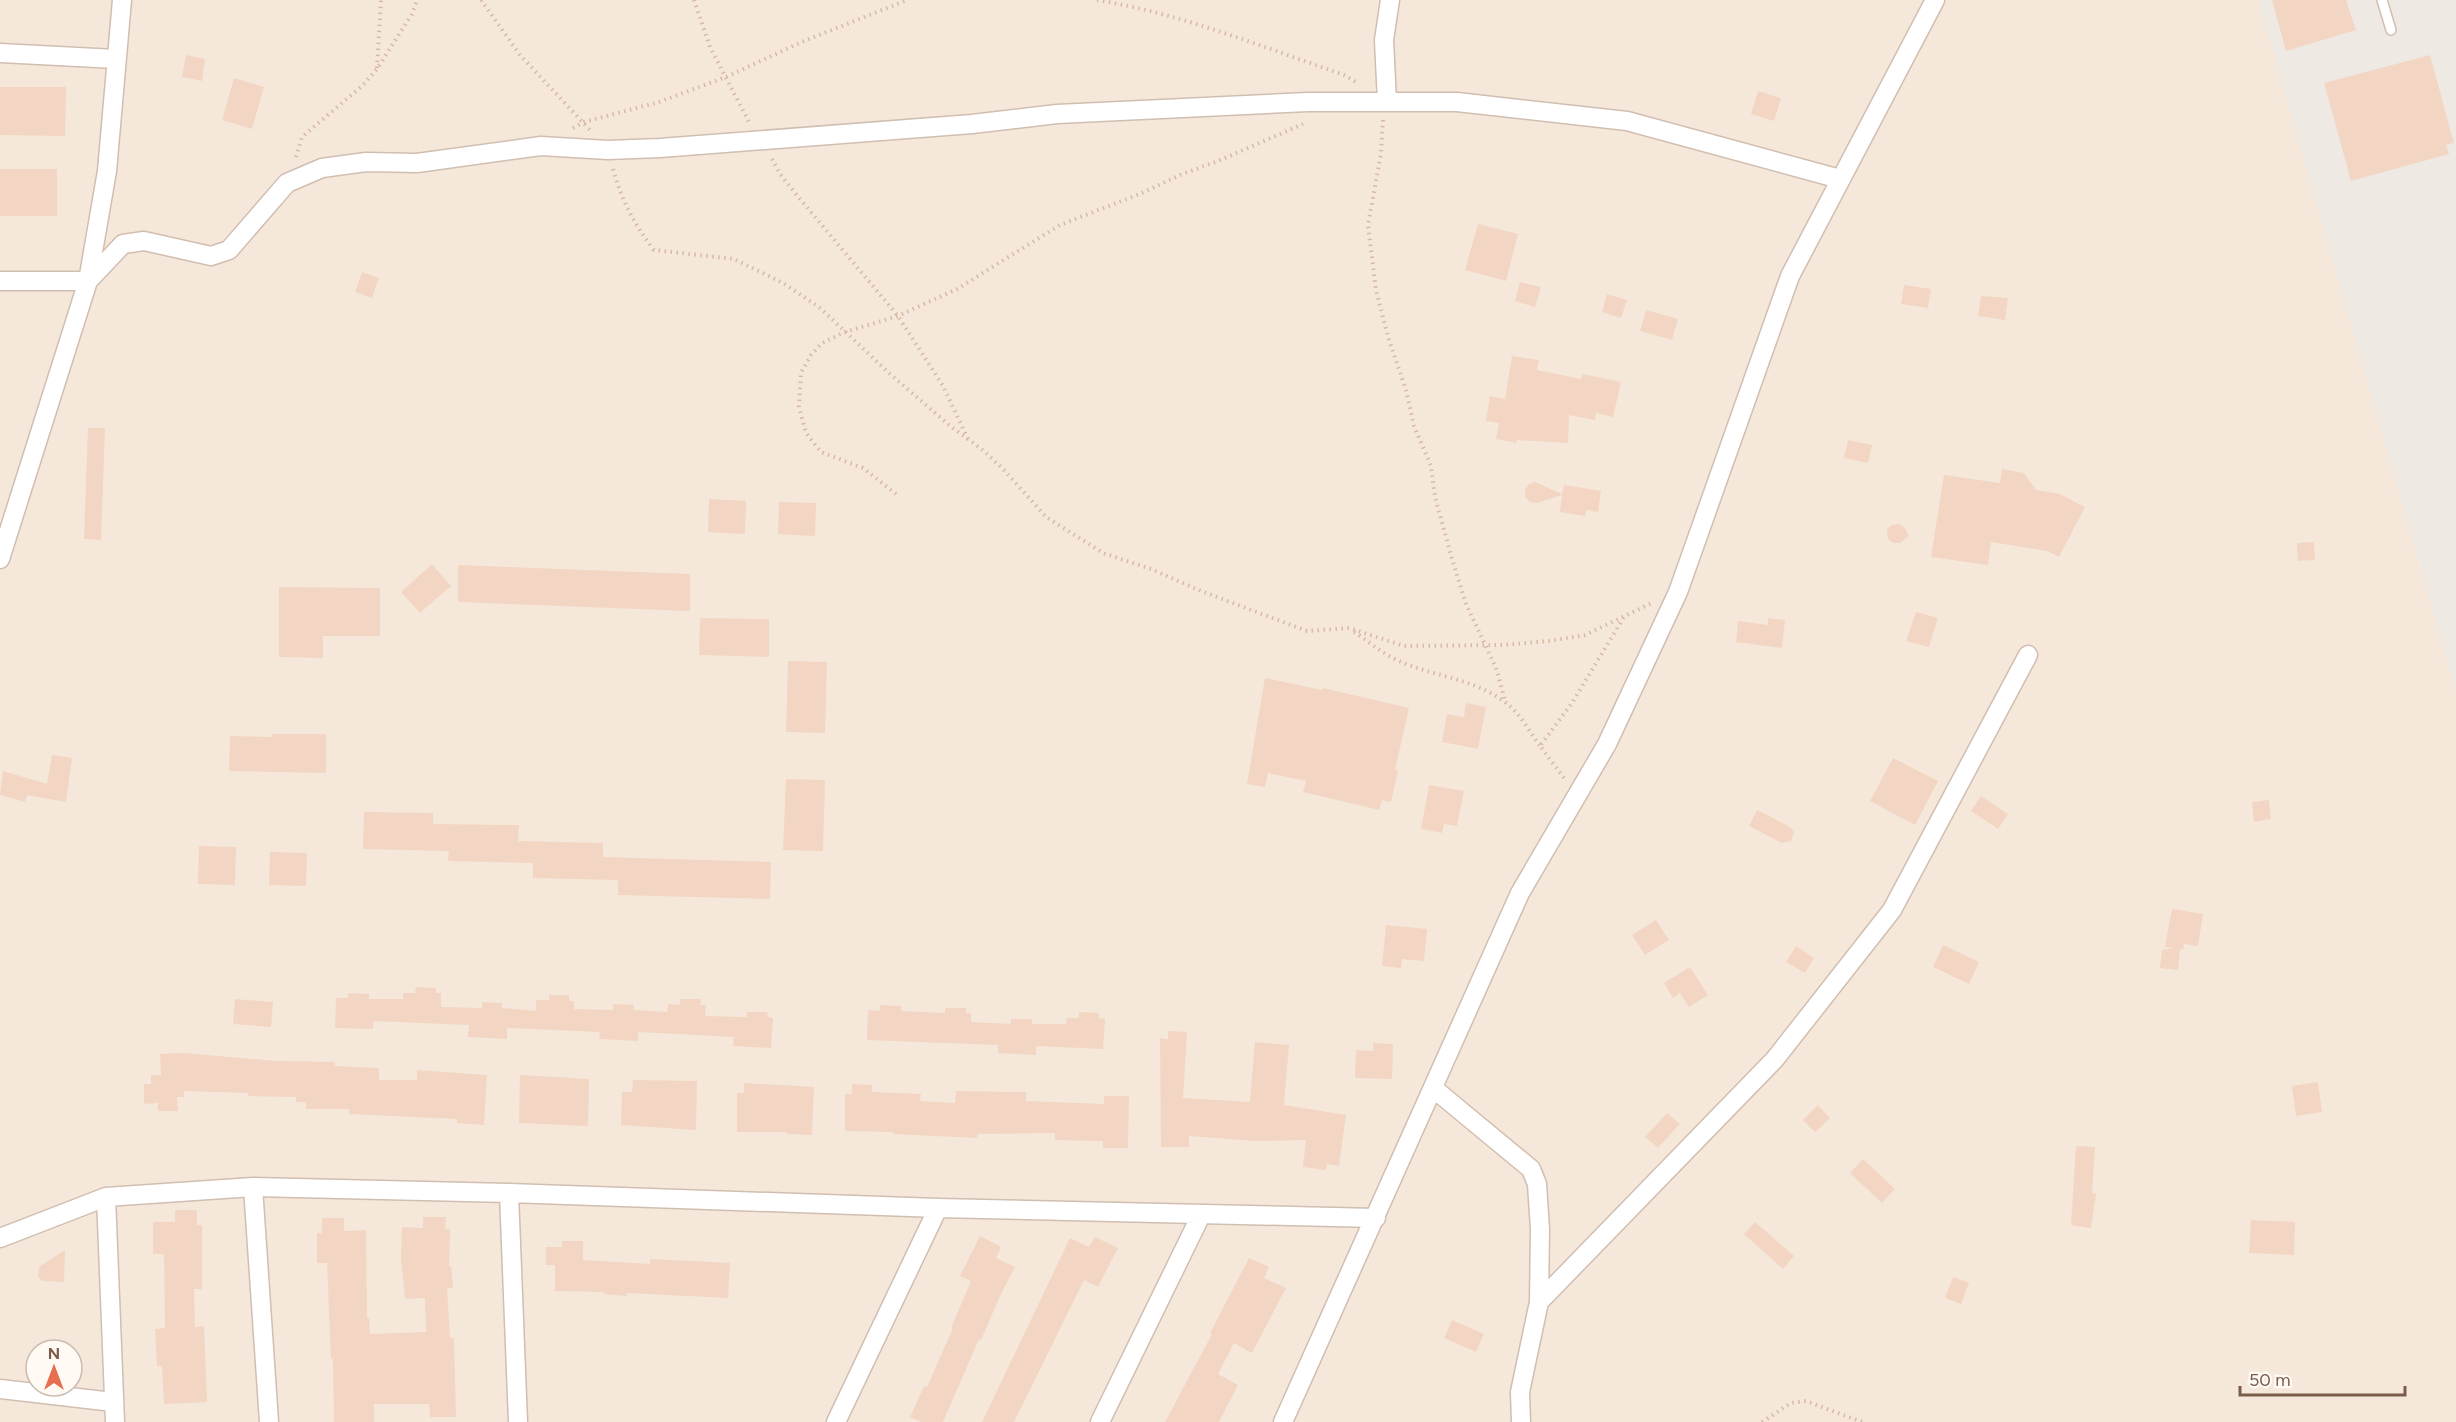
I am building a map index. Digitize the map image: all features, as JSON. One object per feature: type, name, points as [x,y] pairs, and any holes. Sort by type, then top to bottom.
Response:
[{"type":"street","points":[[0,559],[88,281],[107,171],[122,0]]},
{"type":"street","points":[[1388,102],[1384,40],[1390,0]]},
{"type":"street","points":[[1283,1422],[1520,893],[1607,744],[1678,592],[1790,276],[1935,0]]},
{"type":"street","points":[[0,53],[116,59]]},
{"type":"street","points":[[0,281],[88,281],[123,244],[144,241],[211,256],[229,250],[287,183],[322,168],[366,162],[417,163],[541,146],[608,150],[972,124],[1057,114],[1308,102],[1457,102],[1627,121],[1840,179]]},
{"type":"street","points":[[1539,1302],[1775,1059],[1892,910],[2028,655]]},
{"type":"street","points":[[1433,1088],[1531,1169],[1538,1184],[1539,1302],[1520,1392],[1521,1422]]},
{"type":"street","points":[[0,1238],[106,1197],[253,1187],[509,1193],[938,1208],[1376,1218]]},
{"type":"street","points":[[253,1187],[269,1422]]},
{"type":"street","points":[[509,1193],[518,1422]]},
{"type":"street","points":[[106,1197],[115,1422]]},
{"type":"street","points":[[836,1422],[938,1208]]},
{"type":"street","points":[[1101,1422],[1201,1215]]},
{"type":"street","points":[[0,1389],[113,1402]]},
{"type":"lane","points":[[2382,0],[2391,30]]},
{"type":"path","points":[[377,69],[381,0]]},
{"type":"path","points":[[287,183],[302,137],[363,85],[377,69],[412,14],[417,0]]},
{"type":"path","points":[[481,0],[520,55],[608,150],[621,197],[640,232],[654,250],[734,259],[783,284],[819,307],[1005,471],[1046,517],[1103,553],[1151,569],[1201,591],[1307,631],[1349,628],[1404,646],[1486,646],[1549,641],[1585,635],[1678,592]]},
{"type":"path","points":[[694,0],[710,47],[748,121],[761,139],[780,174],[898,316],[943,386],[969,440]]},
{"type":"path","points":[[541,146],[584,122],[659,102],[726,77],[907,0]]},
{"type":"path","points":[[1097,0],[1127,5],[1246,39],[1344,75],[1388,102],[1383,117],[1380,153],[1368,225],[1376,290],[1388,337],[1406,390],[1414,426],[1431,466],[1435,497],[1466,604],[1496,668],[1506,703]]},
{"type":"path","points":[[896,494],[863,468],[821,452],[806,433],[799,407],[801,373],[811,355],[822,343],[845,332],[898,316],[957,289],[1060,225],[1142,193],[1179,175],[1218,161],[1307,122]]},
{"type":"path","points":[[1540,746],[1572,702],[1624,617]]},
{"type":"path","points":[[1349,628],[1393,658],[1431,672],[1461,679],[1506,703],[1569,787],[1573,805]]},
{"type":"path","points":[[1762,1422],[1791,1403],[1806,1401],[1862,1422]]},
{"type":"shaded area","points":[[0,0],[2258,0],[2456,691],[2456,1422],[0,1422]]},
{"type":"shaded area","points":[[2258,0],[2456,0],[2456,691]]},
{"type":"building","points":[[2272,0],[2346,0],[2356,30],[2286,51]]},
{"type":"building","points":[[186,55],[205,59],[202,81],[182,77]]},
{"type":"building","points":[[2430,55],[2454,143],[2446,145],[2449,154],[2351,181],[2324,83]]},
{"type":"building","points":[[234,78],[264,87],[252,129],[222,120]]},
{"type":"building","points":[[0,87],[66,87],[65,136],[0,135]]},
{"type":"building","points":[[1758,91],[1781,98],[1774,121],[1751,114]]},
{"type":"building","points":[[0,169],[57,169],[57,216],[0,216]]},
{"type":"building","points":[[1478,224],[1518,234],[1506,281],[1465,270]]},
{"type":"building","points":[[362,272],[379,278],[372,298],[355,292]]},
{"type":"building","points":[[1520,282],[1541,287],[1535,307],[1515,301]]},
{"type":"building","points":[[1904,285],[1931,289],[1928,308],[1901,304]]},
{"type":"building","points":[[1607,294],[1627,300],[1621,318],[1602,312]]},
{"type":"building","points":[[1981,296],[2008,298],[2005,320],[1978,316]]},
{"type":"building","points":[[1646,310],[1678,319],[1672,340],[1640,331]]},
{"type":"building","points":[[1512,356],[1539,360],[1537,370],[1581,379],[1583,374],[1621,382],[1613,417],[1596,413],[1595,420],[1569,415],[1568,443],[1517,440],[1516,443],[1496,439],[1499,423],[1486,421],[1490,396],[1505,399]]},
{"type":"building","points":[[88,428],[105,428],[101,540],[84,539]]},
{"type":"building","points":[[1848,440],[1872,445],[1868,463],[1844,458]]},
{"type":"building","points":[[2002,469],[2024,473],[2036,490],[2060,494],[2085,507],[2059,557],[2047,551],[1991,542],[1988,565],[1931,557],[1944,475],[2000,483]]},
{"type":"building","points":[[1535,482],[1562,494],[1564,485],[1601,491],[1598,512],[1586,510],[1585,516],[1560,512],[1562,495],[1537,503],[1530,502],[1525,497],[1525,490],[1529,484]]},
{"type":"building","points":[[709,499],[746,501],[745,534],[708,532]]},
{"type":"building","points":[[779,502],[816,503],[815,536],[778,534]]},
{"type":"building","points":[[1899,524],[1904,527],[1909,536],[1900,543],[1893,543],[1888,539],[1887,529]]},
{"type":"building","points":[[2314,542],[2315,560],[2298,561],[2297,543]]},
{"type":"building","points":[[432,564],[451,586],[420,613],[401,592]]},
{"type":"building","points":[[458,565],[690,574],[690,611],[458,602]]},
{"type":"building","points":[[279,587],[380,588],[380,636],[323,636],[323,658],[279,657]]},
{"type":"building","points":[[1916,612],[1938,618],[1929,647],[1906,641]]},
{"type":"building","points":[[700,618],[769,619],[769,657],[699,655]]},
{"type":"building","points":[[1768,618],[1785,620],[1782,648],[1736,642],[1738,621],[1768,625]]},
{"type":"building","points":[[788,661],[827,662],[825,733],[786,732]]},
{"type":"building","points":[[1265,678],[1322,690],[1323,688],[1409,708],[1395,770],[1398,771],[1391,802],[1382,800],[1379,810],[1303,792],[1306,781],[1268,773],[1265,787],[1247,784]]},
{"type":"building","points":[[1466,703],[1486,707],[1478,749],[1442,742],[1447,714],[1464,717]]},
{"type":"building","points":[[272,734],[326,734],[326,773],[229,771],[230,736],[272,737]]},
{"type":"building","points":[[52,755],[72,758],[66,802],[27,795],[25,802],[0,795],[3,771],[47,784]]},
{"type":"building","points":[[1893,758],[1938,781],[1915,825],[1870,801]]},
{"type":"building","points":[[786,779],[825,780],[823,851],[783,850]]},
{"type":"building","points":[[1429,785],[1464,791],[1457,826],[1444,824],[1442,833],[1421,829]]},
{"type":"building","points":[[1981,796],[2008,814],[1998,829],[1971,811]]},
{"type":"building","points":[[2269,800],[2271,819],[2254,822],[2252,802]]},
{"type":"building","points":[[1757,810],[1790,827],[1794,832],[1791,841],[1782,843],[1749,826]]},
{"type":"building","points":[[364,812],[433,813],[433,824],[519,825],[518,841],[603,843],[603,857],[771,862],[770,899],[618,895],[618,880],[533,878],[533,863],[448,861],[449,851],[363,849]]},
{"type":"building","points":[[199,846],[236,847],[235,885],[198,884]]},
{"type":"building","points":[[270,852],[307,853],[306,886],[269,885]]},
{"type":"building","points":[[2172,909],[2203,914],[2198,946],[2184,944],[2183,950],[2180,949],[2178,970],[2160,968],[2162,950],[2174,948],[2165,947]]},
{"type":"building","points":[[1656,920],[1669,940],[1645,955],[1632,935]]},
{"type":"building","points":[[1386,925],[1427,929],[1424,961],[1402,959],[1401,968],[1382,966]]},
{"type":"building","points":[[1943,945],[1979,962],[1969,984],[1933,967]]},
{"type":"building","points":[[1796,946],[1814,958],[1805,973],[1786,962]]},
{"type":"building","points":[[1690,967],[1708,995],[1689,1007],[1680,993],[1673,998],[1664,983]]},
{"type":"building","points":[[416,987],[436,988],[436,993],[441,993],[441,1007],[482,1008],[482,1002],[502,1003],[502,1008],[536,1011],[536,1000],[549,1000],[549,995],[569,995],[569,1001],[574,1001],[574,1009],[613,1010],[613,1004],[634,1005],[633,1010],[667,1012],[668,1004],[680,1005],[680,999],[701,999],[700,1005],[706,1005],[705,1016],[747,1017],[747,1012],[768,1012],[767,1017],[773,1018],[771,1048],[733,1046],[734,1037],[638,1032],[638,1041],[599,1039],[600,1032],[507,1028],[507,1039],[468,1037],[469,1025],[373,1021],[373,1029],[335,1028],[336,998],[348,998],[348,993],[369,994],[369,999],[403,999],[403,993],[415,993]]},
{"type":"building","points":[[235,999],[273,1002],[271,1027],[233,1024]]},
{"type":"building","points":[[880,1005],[901,1006],[901,1011],[945,1013],[945,1008],[966,1008],[966,1013],[971,1013],[971,1022],[1011,1024],[1011,1019],[1032,1019],[1032,1024],[1066,1024],[1067,1018],[1079,1018],[1079,1012],[1099,1013],[1099,1018],[1105,1019],[1103,1049],[1036,1046],[1036,1055],[998,1053],[998,1045],[867,1040],[868,1010],[880,1011]]},
{"type":"building","points":[[1168,1031],[1187,1032],[1183,1098],[1250,1102],[1255,1042],[1289,1045],[1284,1105],[1346,1115],[1339,1166],[1327,1164],[1326,1170],[1303,1167],[1306,1140],[1254,1141],[1189,1136],[1189,1147],[1161,1147],[1160,1038],[1168,1039]]},
{"type":"building","points":[[1373,1043],[1393,1044],[1392,1079],[1355,1078],[1356,1050],[1373,1051]]},
{"type":"building","points":[[183,1053],[276,1061],[335,1062],[335,1066],[379,1068],[379,1080],[417,1080],[417,1070],[487,1075],[484,1125],[457,1123],[457,1119],[349,1114],[349,1109],[306,1109],[306,1102],[296,1102],[296,1097],[248,1096],[248,1093],[184,1091],[184,1097],[177,1097],[178,1111],[158,1111],[158,1103],[144,1104],[144,1084],[151,1084],[151,1075],[161,1075],[160,1054]]},
{"type":"building","points":[[520,1075],[589,1079],[588,1126],[519,1123]]},
{"type":"building","points":[[633,1080],[697,1081],[696,1130],[621,1125],[622,1092],[632,1092]]},
{"type":"building","points":[[2318,1082],[2322,1112],[2296,1116],[2292,1086]]},
{"type":"building","points":[[744,1083],[814,1087],[812,1135],[787,1134],[787,1132],[737,1132],[737,1093],[744,1093]]},
{"type":"building","points":[[852,1084],[872,1085],[872,1092],[921,1094],[920,1101],[955,1103],[956,1091],[1026,1092],[1026,1101],[1104,1104],[1104,1096],[1129,1096],[1128,1148],[1103,1148],[1103,1141],[1055,1140],[1055,1133],[977,1134],[977,1138],[845,1131],[845,1094],[852,1094]]},
{"type":"building","points":[[1818,1105],[1830,1118],[1815,1132],[1803,1120]]},
{"type":"building","points":[[1667,1113],[1680,1124],[1658,1148],[1645,1137]]},
{"type":"building","points":[[2076,1146],[2095,1147],[2092,1193],[2096,1194],[2091,1228],[2071,1225]]},
{"type":"building","points":[[1863,1159],[1895,1189],[1882,1203],[1850,1173]]},
{"type":"building","points":[[175,1210],[197,1210],[197,1225],[202,1225],[202,1289],[194,1289],[195,1327],[204,1326],[207,1402],[164,1404],[162,1366],[157,1366],[155,1329],[165,1328],[164,1254],[153,1254],[153,1222],[175,1222]]},
{"type":"building","points":[[423,1217],[446,1217],[445,1229],[450,1229],[449,1267],[451,1266],[453,1288],[447,1288],[450,1338],[454,1338],[456,1417],[430,1417],[429,1404],[374,1404],[374,1422],[334,1422],[327,1263],[317,1263],[317,1233],[322,1233],[322,1218],[344,1218],[344,1231],[366,1230],[367,1318],[369,1318],[370,1334],[426,1332],[425,1298],[405,1299],[401,1258],[402,1227],[423,1228]]},
{"type":"building","points":[[2251,1220],[2295,1222],[2294,1255],[2249,1253]]},
{"type":"building","points":[[1755,1222],[1794,1256],[1783,1269],[1744,1234]]},
{"type":"building","points":[[980,1236],[1001,1247],[996,1258],[1015,1267],[981,1340],[979,1339],[943,1422],[921,1422],[910,1417],[924,1386],[927,1387],[953,1328],[951,1328],[971,1281],[960,1276]]},
{"type":"building","points":[[1095,1237],[1118,1248],[1098,1287],[1084,1280],[1014,1422],[982,1422],[1070,1238],[1089,1247]]},
{"type":"building","points":[[562,1241],[583,1241],[583,1260],[650,1264],[650,1259],[730,1263],[728,1298],[627,1293],[627,1296],[604,1294],[604,1292],[555,1291],[555,1265],[546,1265],[546,1247],[562,1247]]},
{"type":"building","points":[[65,1250],[64,1282],[42,1281],[38,1276],[39,1267]]},
{"type":"building","points":[[1249,1258],[1269,1267],[1264,1278],[1286,1288],[1252,1353],[1234,1343],[1218,1374],[1238,1385],[1219,1422],[1165,1422],[1212,1334],[1210,1333]]},
{"type":"building","points":[[1953,1277],[1969,1283],[1961,1304],[1945,1298]]},
{"type":"building","points":[[1452,1320],[1484,1334],[1476,1352],[1444,1338]]}]
